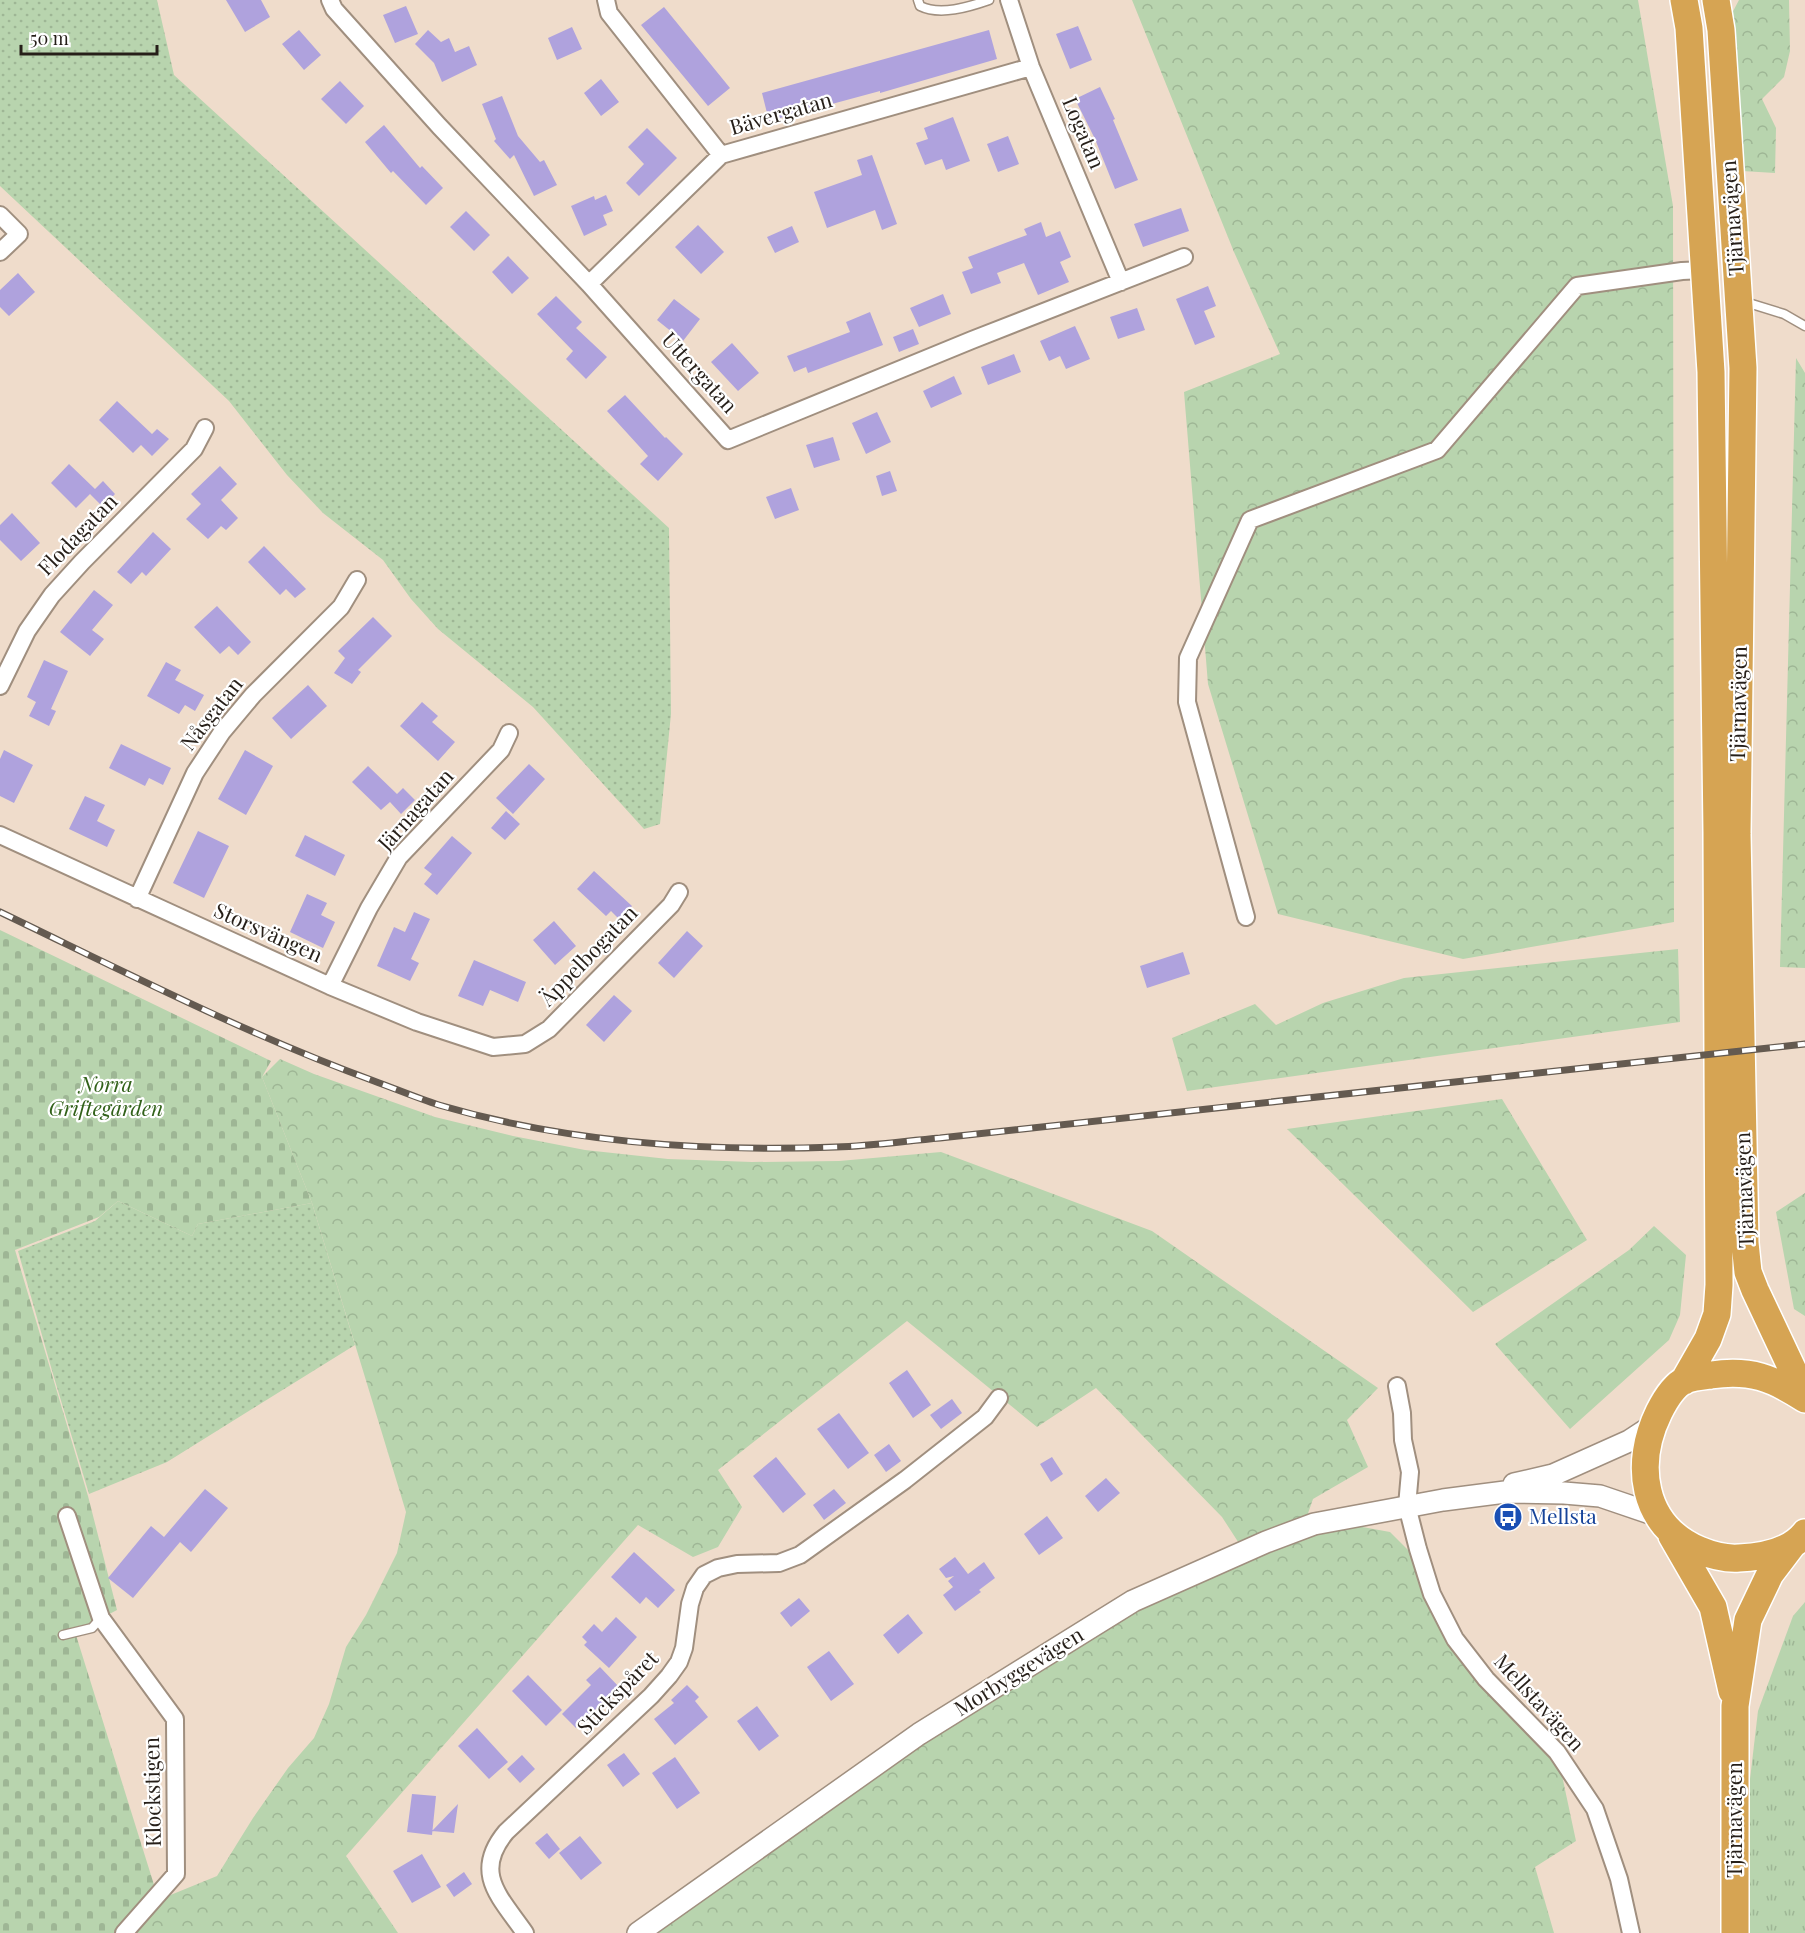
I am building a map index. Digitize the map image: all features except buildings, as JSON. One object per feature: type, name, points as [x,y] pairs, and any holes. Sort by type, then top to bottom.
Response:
[{"type":"highway","name":"Tjärnavägen","points":[[1684,0],[1689,28],[1711,372],[1717,832],[1719,1285],[1717,1314],[1708,1339],[1684,1381],[1665,1400],[1652,1426],[1644,1468],[1647,1486],[1663,1523],[1713,1607],[1735,1706]]},
{"type":"highway","name":"Tjärnavägen","points":[[1716,0],[1721,42],[1743,368],[1737,834],[1745,1242],[1748,1272],[1805,1398]]},
{"type":"highway","points":[[1684,1381],[1730,1372],[1746,1372],[1777,1382],[1805,1398]]},
{"type":"highway","points":[[1663,1523],[1690,1546],[1735,1559],[1765,1555],[1801,1537]]},
{"type":"highway","name":"Tjärnavägen","points":[[1735,1933],[1735,1706],[1748,1620],[1770,1574],[1801,1537]]},
{"type":"street","name":"Uttergatan","points":[[330,0],[334,9],[439,126],[589,284],[728,440],[972,340],[1184,257]]},
{"type":"street","points":[[606,0],[609,13],[721,155]]},
{"type":"street","name":"Logatan","points":[[1009,0],[1031,67],[1121,282]]},
{"type":"street","name":"Bävergatan","points":[[589,284],[721,155],[1031,67]]},
{"type":"street","points":[[0,215],[19,234],[0,252]]},
{"type":"street","points":[[1246,917],[1187,702],[1188,658],[1250,520],[1437,450],[1577,285],[1704,270]]},
{"type":"street","name":"Flodagatan","points":[[0,686],[27,631],[52,595],[194,449],[205,428]]},
{"type":"street","name":"Nåsgatan","points":[[137,899],[195,773],[222,732],[253,695],[341,607],[357,580]]},
{"type":"street","name":"Järnagatan","points":[[330,986],[369,908],[399,857],[501,750],[510,733]]},
{"type":"street","name":"Storsvängen","points":[[0,835],[330,986],[417,1022],[493,1047],[525,1044]]},
{"type":"street","name":"Äppelbogatan","points":[[525,1044],[549,1029],[671,905],[679,892]]},
{"type":"street","name":"Mellstavägen","points":[[1397,1386],[1402,1413],[1403,1440],[1410,1472],[1407,1506],[1432,1594],[1455,1639],[1486,1679],[1557,1752],[1595,1809],[1619,1879],[1631,1933]]},
{"type":"street","name":"Stickspåret","points":[[525,1933],[489,1875],[490,1860],[496,1844],[651,1696],[669,1676],[679,1662],[684,1648],[690,1604],[695,1588],[704,1575],[718,1568],[737,1564],[779,1563],[800,1555],[905,1480],[985,1417],[999,1398]]},
{"type":"street","name":"Morbyggevägen","points":[[1443,1500],[1554,1475],[1629,1441],[1652,1426]]},
{"type":"street","name":"Morbyggevägen","points":[[638,1933],[919,1734],[1133,1601],[1266,1542],[1314,1524],[1407,1506],[1505,1492],[1600,1496],[1663,1523]]},
{"type":"street","name":"Klockstigen","points":[[67,1516],[101,1618],[175,1719],[176,1874],[124,1933]]},
{"type":"lane","points":[[918,0],[920,6],[926,9],[942,10],[963,8],[989,0]]},
{"type":"lane","points":[[1739,300],[1784,314],[1805,326]]},
{"type":"lane","points":[[63,1635],[92,1628],[101,1618]]},
{"type":"green space","points":[[0,0],[157,0],[174,75],[669,528],[671,714],[660,824],[644,829],[533,707],[438,629],[411,599],[383,560],[323,513],[287,475],[229,401],[0,186]]},
{"type":"green space","points":[[1132,0],[1638,0],[1673,206],[1674,922],[1463,959],[1278,914],[1208,684],[1184,392],[1280,354],[1234,252]]},
{"type":"green space","points":[[1739,0],[1789,0],[1790,51],[1784,77],[1762,99],[1776,128],[1775,173],[1742,171],[1730,17]]},
{"type":"green space","points":[[1796,358],[1805,373],[1805,968],[1780,967]]},
{"type":"green space","name":"Norra Griftegården","points":[[0,930],[271,1061],[262,1077],[312,1203],[198,1224],[192,1236],[118,1201],[99,1217],[15,1250],[88,1496],[117,1610],[75,1632],[155,1888],[115,1933],[0,1933]]},
{"type":"green space","points":[[1678,949],[1680,1022],[1187,1091],[1172,1038],[1255,1004],[1276,1025],[1323,1003],[1404,978]]},
{"type":"green space","points":[[280,1059],[314,1074],[435,1117],[585,1150],[668,1159],[752,1162],[839,1161],[941,1152],[1152,1231],[1378,1388],[1347,1420],[1368,1467],[1313,1499],[1305,1522],[1335,1522],[1390,1532],[1411,1553],[1427,1596],[1557,1752],[1576,1841],[1535,1867],[1554,1933],[638,1933],[1133,1601],[1244,1551],[1222,1517],[1096,1388],[1037,1427],[907,1321],[718,1470],[742,1507],[718,1547],[693,1557],[638,1525],[346,1856],[398,1933],[124,1933],[151,1903],[217,1876],[288,1768],[314,1738],[329,1704],[346,1647],[366,1615],[397,1553],[406,1512],[312,1203],[262,1077]]},
{"type":"green space","points":[[1502,1099],[1587,1240],[1473,1312],[1287,1129]]},
{"type":"green space","points":[[1805,1193],[1805,1316],[1794,1309],[1776,1212]]},
{"type":"green space","points":[[118,1201],[192,1236],[198,1224],[312,1203],[355,1345],[167,1462],[89,1494],[18,1251],[95,1221]]},
{"type":"green space","points":[[1654,1226],[1686,1255],[1680,1315],[1669,1340],[1570,1429],[1495,1344],[1629,1250]]},
{"type":"green space","points":[[1805,1602],[1805,1933],[1741,1933],[1741,1856],[1758,1711],[1793,1616]]},
{"type":"railway","points":[[0,912],[279,1043],[431,1102],[488,1118],[537,1128],[586,1136],[686,1146],[786,1148],[875,1145],[1805,1044]]},
{"type":"place","name":"Mellsta","points":[[1508,1517]]}]
